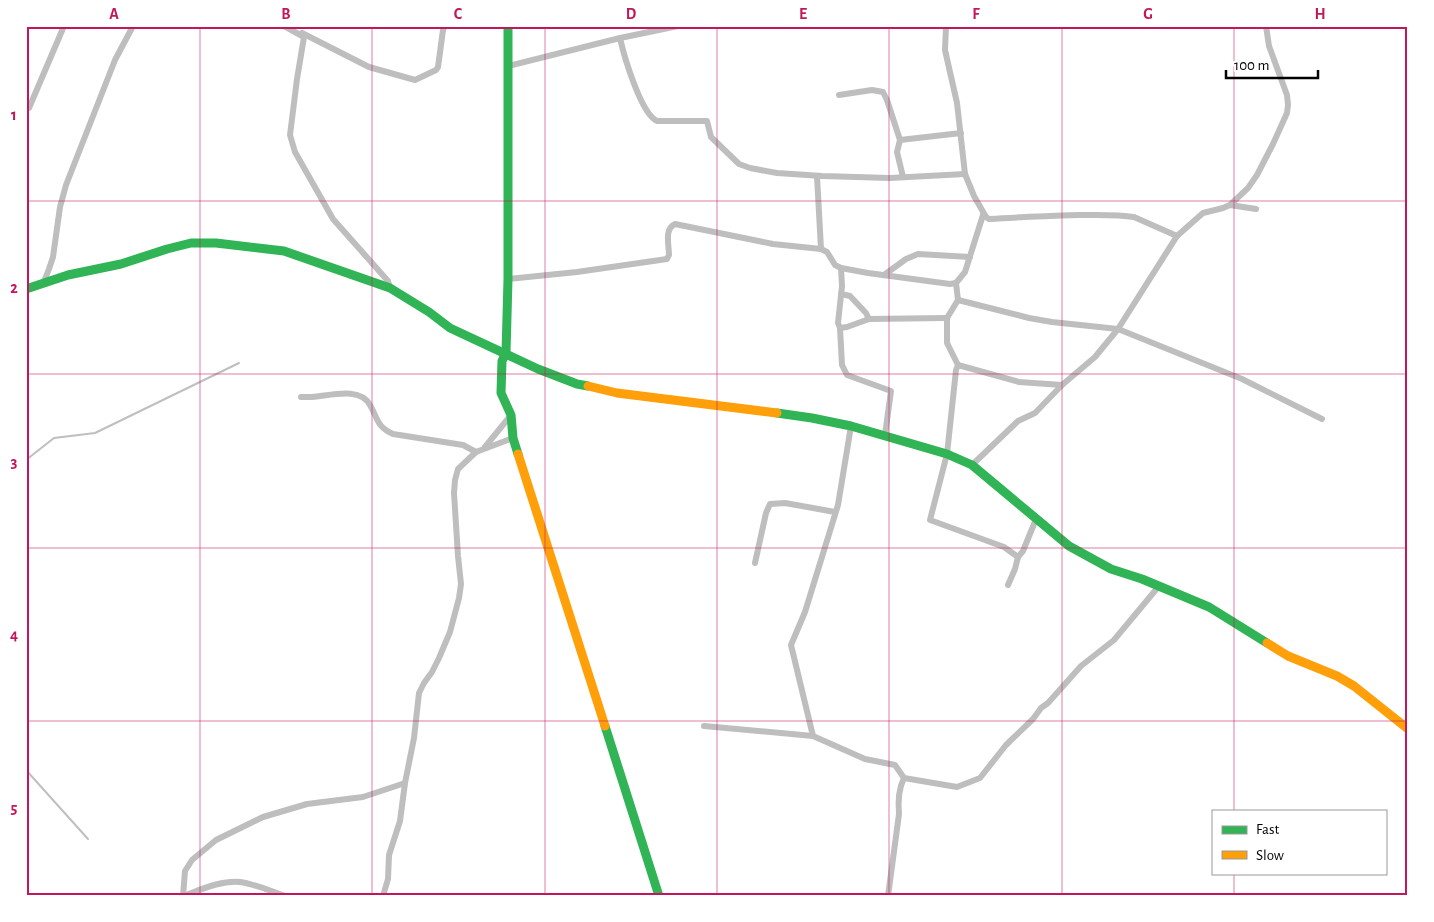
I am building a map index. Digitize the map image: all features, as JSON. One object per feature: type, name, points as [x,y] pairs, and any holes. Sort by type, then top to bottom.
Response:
[{"type":"street","points":[[26,108],[29,108],[64,26]]},
{"type":"street","points":[[43,284],[53,257],[60,207],[66,185],[115,60],[133,26]]},
{"type":"street","points":[[284,26],[304,37],[296,79],[290,135],[295,152],[333,219],[388,281],[390,288]]},
{"type":"street","points":[[290,26],[369,67],[415,80],[436,70],[438,67],[445,26]]},
{"type":"street","points":[[508,26],[508,279],[506,353],[502,361],[501,393],[511,415],[513,438],[659,896]]},
{"type":"street","points":[[508,66],[620,38],[678,26]]},
{"type":"street","points":[[946,26],[945,50],[957,103],[965,174],[984,215],[989,218],[1127,216],[1134,217],[1177,236]]},
{"type":"street","points":[[972,465],[1018,421],[1035,413],[1062,385],[1095,357],[1118,329],[1177,236],[1203,212],[1223,208],[1230,204],[1248,188],[1257,175],[1273,144],[1287,112],[1288,105],[1287,96],[1269,46],[1266,26]]},
{"type":"street","points":[[620,38],[638,94],[652,119],[657,121],[707,121],[711,137],[740,164],[750,168],[777,173],[817,176],[903,177],[965,174]]},
{"type":"street","points":[[839,96],[872,90],[883,92],[900,140],[897,152],[903,177]]},
{"type":"street","points":[[900,140],[961,133]]},
{"type":"street","points":[[817,176],[821,249]]},
{"type":"street","points":[[1230,204],[1256,210]]},
{"type":"street","points":[[508,279],[578,272],[667,259],[670,255],[668,230],[670,226],[675,224],[773,244],[821,249],[841,268],[950,284],[956,283],[965,272],[984,215]]},
{"type":"street","points":[[26,289],[68,276],[121,264],[190,243],[216,242],[284,251],[390,288],[429,312],[450,328],[538,369],[577,384],[617,393],[812,418],[885,435],[947,454],[972,465],[1069,546],[1089,558],[1112,569],[1142,578],[1209,607],[1288,656],[1337,676],[1354,686],[1408,729]]},
{"type":"street","points":[[884,275],[918,254],[970,257]]},
{"type":"street","points":[[841,268],[842,286],[838,324],[840,328],[842,365],[847,376],[891,391],[885,435]]},
{"type":"street","points":[[956,283],[958,300],[948,318],[947,343],[958,365],[947,454],[930,520],[1004,547],[1018,557]]},
{"type":"street","points":[[841,294],[850,296],[869,318]]},
{"type":"street","points":[[958,300],[1052,322],[1118,329],[1242,379],[1322,419]]},
{"type":"street","points":[[840,328],[869,318],[948,318]]},
{"type":"street","points":[[958,365],[1019,382],[1062,385]]},
{"type":"street","points":[[301,397],[353,394],[364,398],[370,403],[379,425],[386,431],[393,434],[463,445],[476,452]]},
{"type":"street","points":[[484,448],[511,415]]},
{"type":"street","points":[[813,736],[790,645],[805,612],[838,505],[851,426]]},
{"type":"street","points":[[385,894],[390,855],[400,821],[414,738],[419,693],[432,672],[450,632],[459,598],[461,584],[454,494],[458,469],[476,452],[513,438]]},
{"type":"street","points":[[756,563],[766,513],[770,504],[785,503],[835,512]]},
{"type":"street","points":[[1008,585],[1018,557],[1036,519]]},
{"type":"street","points":[[704,726],[813,736],[865,759],[894,765],[904,778],[957,787],[980,778],[1006,746],[1081,666],[1114,640],[1159,586]]},
{"type":"street","points":[[888,896],[899,814],[898,807],[904,778]]},
{"type":"street","points":[[285,896],[241,882],[231,882],[215,885],[183,896],[185,871],[192,860],[216,840],[263,816],[307,804],[363,797],[405,783]]},
{"type":"waterway","points":[[26,460],[54,438],[95,433],[239,363]]},
{"type":"waterway","points":[[26,770],[88,839]]},
{"type":"traffic: fast","points":[[508,26],[508,279],[506,353],[502,361],[501,393],[511,415],[513,438],[518,454]]},
{"type":"traffic: fast","points":[[26,289],[68,275],[121,264],[191,243],[216,243],[284,251],[390,288],[429,312],[450,328],[538,369],[577,384],[588,386]]},
{"type":"traffic: fast","points":[[777,413],[851,426],[947,454],[972,465],[1069,546],[1111,569],[1142,579],[1209,607],[1267,643]]},
{"type":"traffic: fast","points":[[605,726],[659,896]]},
{"type":"traffic: slow","points":[[588,386],[617,393],[777,413]]},
{"type":"traffic: slow","points":[[518,454],[605,726]]},
{"type":"traffic: slow","points":[[1267,643],[1288,656],[1337,676],[1354,686],[1408,729]]}]
